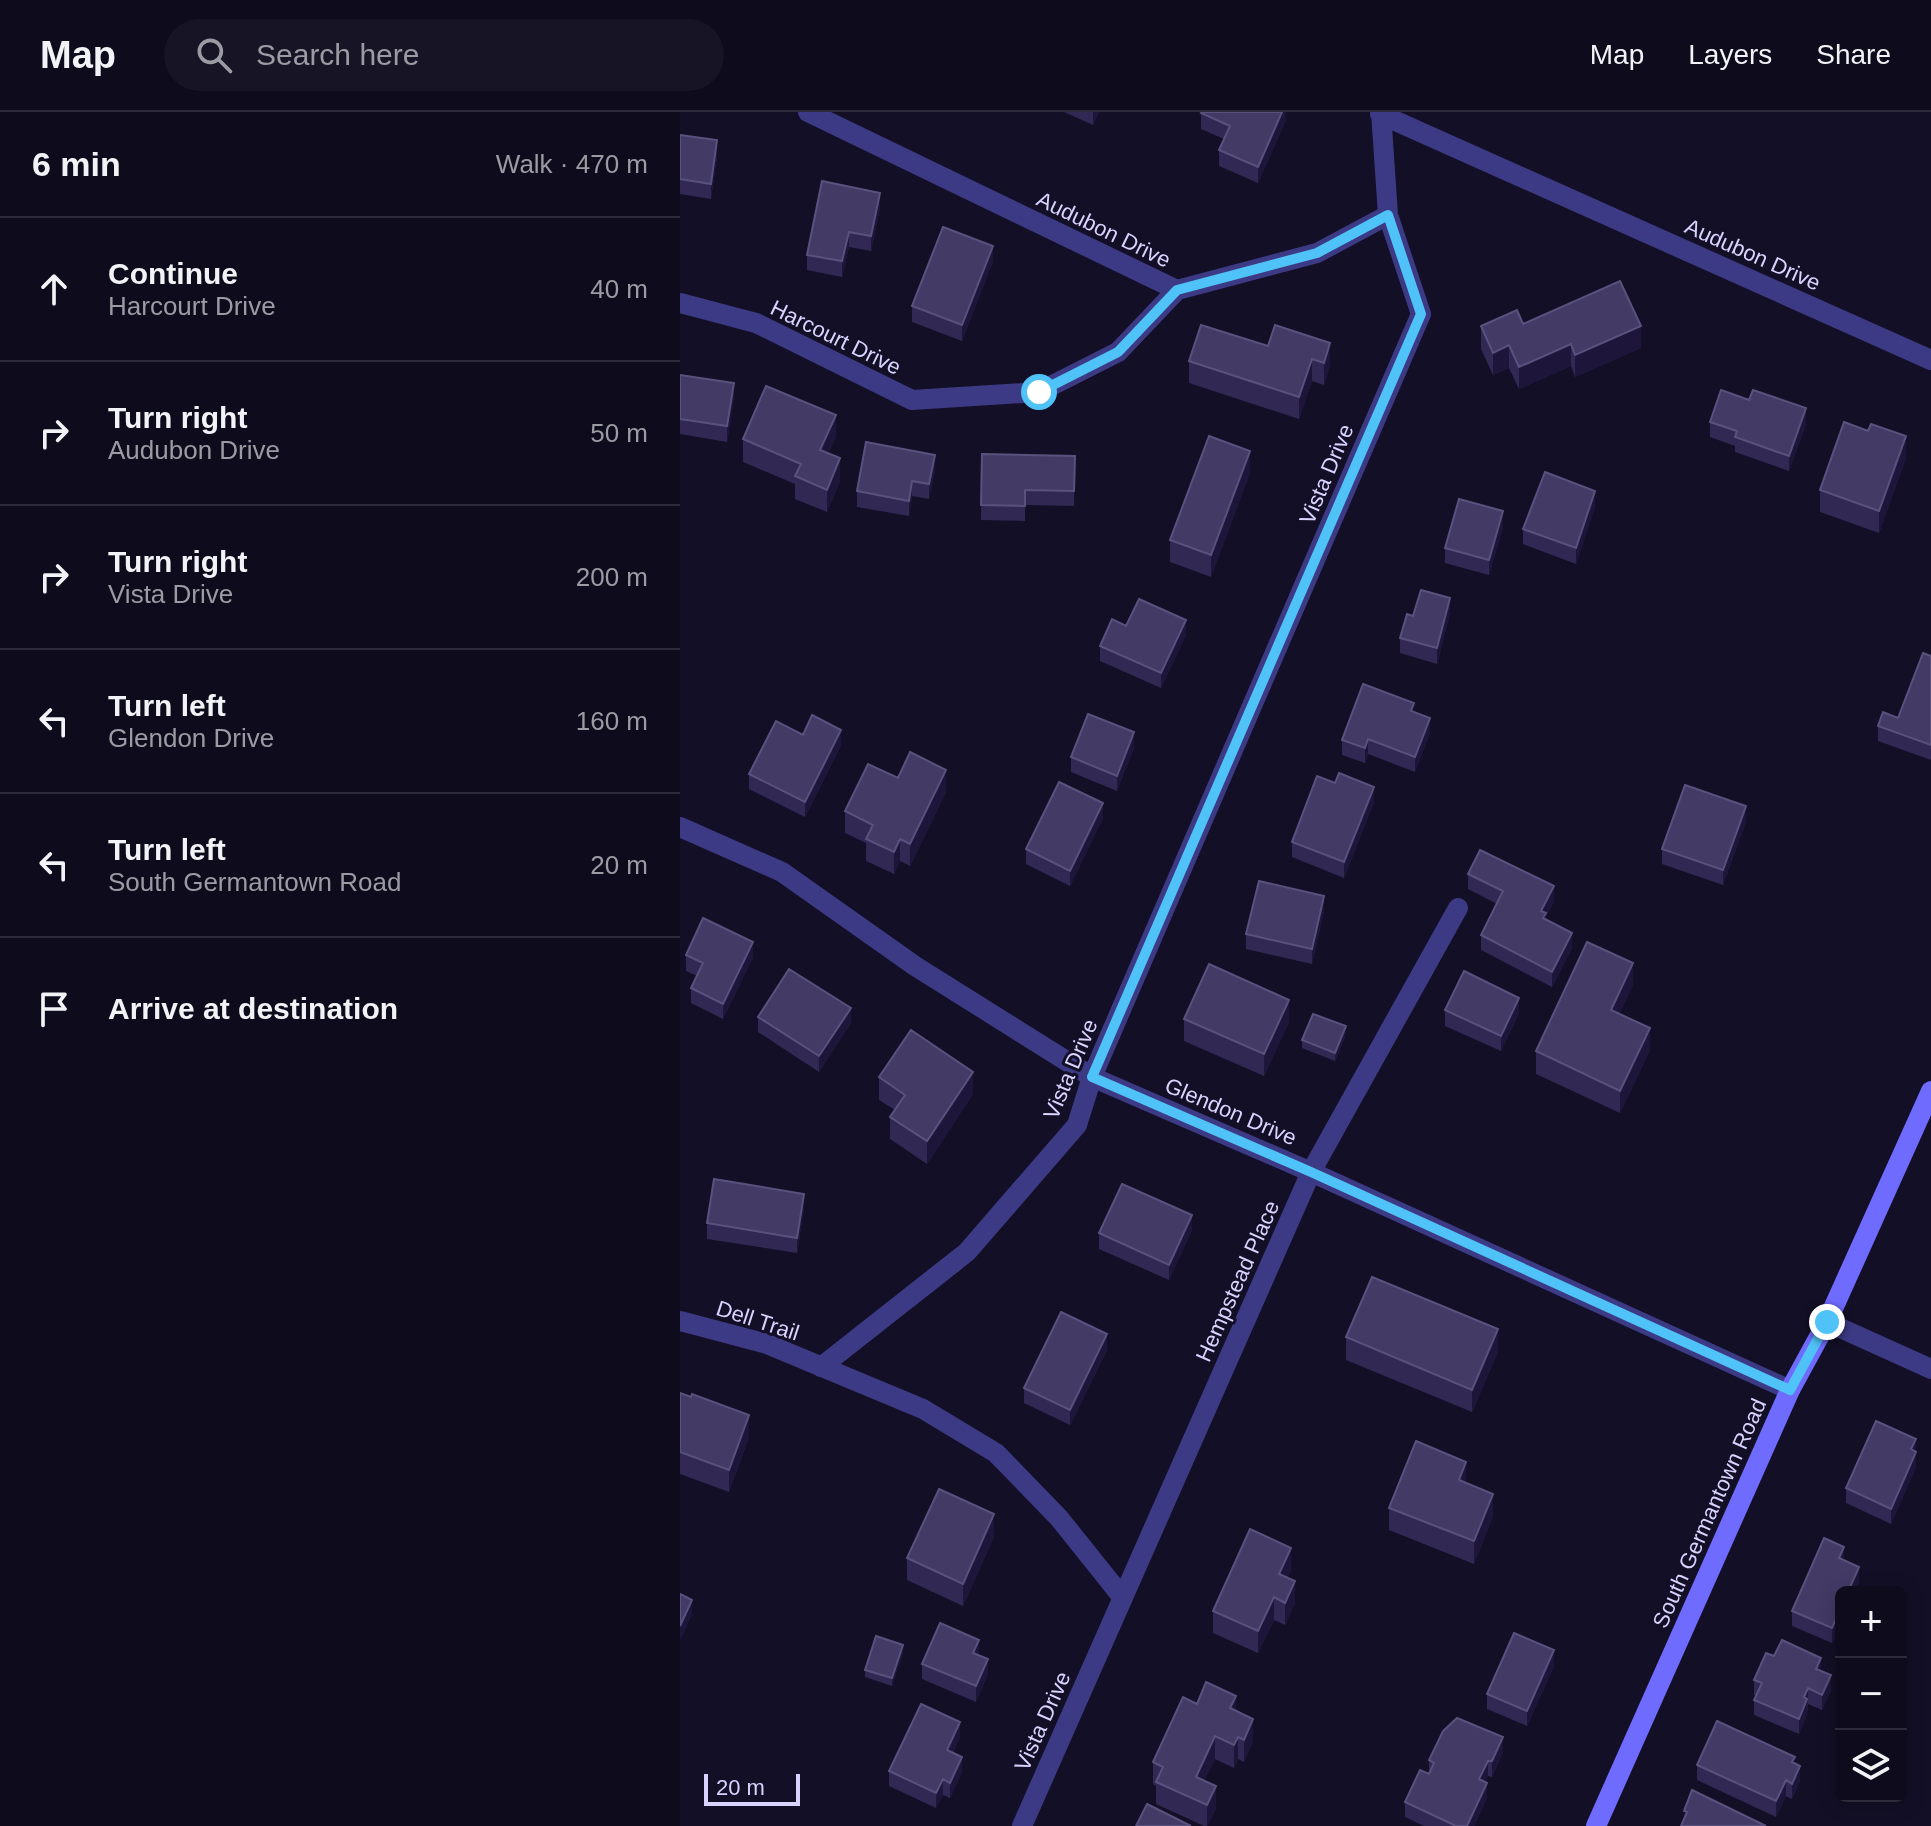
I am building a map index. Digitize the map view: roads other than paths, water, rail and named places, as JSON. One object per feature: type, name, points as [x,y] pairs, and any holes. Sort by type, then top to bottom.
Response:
[{"type":"main road","name":"South Germantown Road","points":[[1596,1826],[1790,1390],[1827,1322],[1931,1091]]},
{"type":"street","name":"Audubon Drive","points":[[808,112],[1177,290],[1317,253],[1388,215]]},
{"type":"street","name":"Audubon Drive","points":[[1380,113],[1931,360]]},
{"type":"street","name":"Vista Drive","points":[[821,1367],[967,1252],[1077,1125],[1092,1077],[1421,314],[1388,215],[1380,113]]},
{"type":"street","name":"Harcourt Drive","points":[[680,303],[756,323],[912,400],[1039,392],[1118,352],[1177,290]]},
{"type":"street","name":"Glendon Drive","points":[[680,827],[782,872],[915,966],[1092,1077],[1311,1172],[1790,1390]]},
{"type":"street","name":"Hempstead Place","points":[[1123,1598],[1311,1172],[1458,908]]},
{"type":"street","name":"Dell Trail","points":[[680,1321],[767,1344],[821,1367]]},
{"type":"street","points":[[1827,1322],[1931,1369]]},
{"type":"street","points":[[821,1367],[923,1409],[996,1453],[1059,1518],[1123,1598]]},
{"type":"street","name":"Vista Drive","points":[[1022,1826],[1123,1598]]}]
